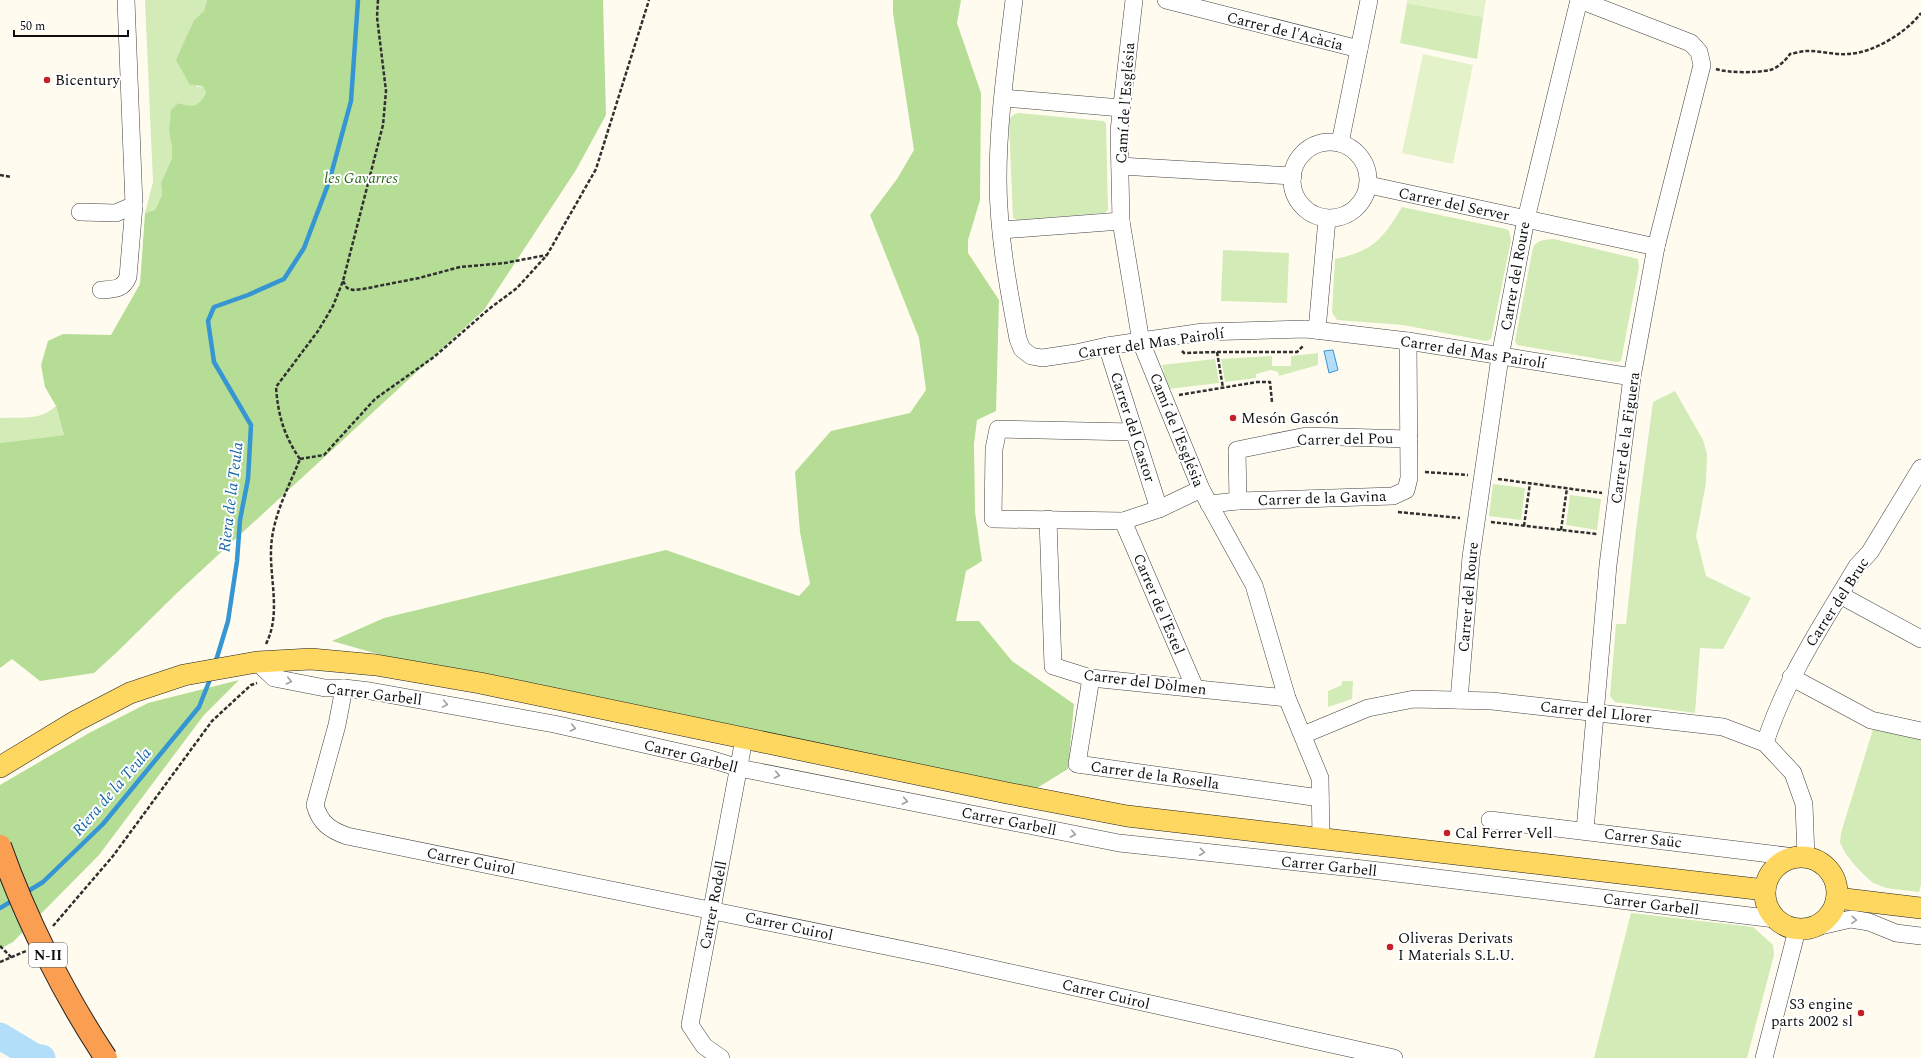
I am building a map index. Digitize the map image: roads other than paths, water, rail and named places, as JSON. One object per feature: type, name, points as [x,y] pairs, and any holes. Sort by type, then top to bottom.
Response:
[{"type":"highway","name":"N-II","points":[[0,846],[49,958],[106,1058]]},
{"type":"main road","points":[[0,767],[76,721],[130,694],[184,675],[257,662],[311,659],[376,666],[480,683],[744,739],[1127,816],[1765,890]]},
{"type":"main road","points":[[1801,857],[1816,860],[1830,871],[1837,889],[1837,898],[1833,910],[1826,920],[1807,928],[1785,926],[1775,919],[1767,906],[1765,890],[1774,868],[1780,863],[1801,857]]},
{"type":"main road","points":[[1837,898],[1921,908]]},
{"type":"street","points":[[101,290],[118,288],[125,285],[128,277],[134,205],[126,0]]},
{"type":"street","name":"Carrer del Mas Pairolí","points":[[1014,0],[1004,98],[998,180],[1005,264],[1018,339],[1022,349],[1031,356],[1042,358],[1076,353],[1107,346],[1203,332],[1311,330],[1408,341],[1632,377]]},
{"type":"street","name":"Camí de l'Església","points":[[1134,0],[1121,108],[1120,221],[1141,342],[1205,497],[1254,585],[1288,698],[1320,778],[1321,839]]},
{"type":"street","name":"Carrer de l'Acàcia","points":[[1166,0],[1359,49]]},
{"type":"street","points":[[1340,143],[1369,0]]},
{"type":"street","name":"Carrer de la Figuera","points":[[1580,0],[1691,43],[1701,58],[1656,247],[1632,377],[1612,536],[1585,830]]},
{"type":"street","name":"Carrer del Roure","points":[[1459,700],[1471,557],[1500,357],[1526,219],[1580,0]]},
{"type":"street","points":[[1004,98],[1121,108]]},
{"type":"street","points":[[1325,142],[1340,143],[1347,145],[1356,151],[1366,166],[1369,185],[1365,198],[1350,213],[1344,216],[1328,219],[1308,212],[1299,203],[1294,194],[1292,183],[1293,176],[1293,170],[1300,156],[1312,146],[1325,142]]},
{"type":"street","points":[[1120,166],[1293,176]]},
{"type":"street","name":"Carrer del Server","points":[[1369,185],[1656,247]]},
{"type":"street","points":[[80,212],[116,213],[134,205]]},
{"type":"street","points":[[1311,330],[1328,219]]},
{"type":"street","points":[[1002,230],[1120,221]]},
{"type":"street","name":"Carrer de la Gavina","points":[[1134,432],[998,429],[994,449],[993,519],[1123,521],[1159,509],[1205,497],[1238,500],[1393,496],[1406,490],[1409,478],[1408,341]]},
{"type":"street","name":"Carrer del Castor","points":[[1107,346],[1159,509]]},
{"type":"street","name":"Carrer del Pou","points":[[1238,500],[1237,450],[1306,436],[1409,439]]},
{"type":"street","name":"Carrer del Bruc","points":[[1765,743],[1775,710],[1791,677],[1857,566],[1870,552],[1921,468]]},
{"type":"street","name":"Carrer del Dòlmen","points":[[1048,519],[1053,666],[1091,678],[1288,698]]},
{"type":"street","name":"Carrer de l'Estel","points":[[1123,521],[1195,688]]},
{"type":"street","points":[[1840,595],[1921,639]]},
{"type":"street","name":"Carrer Garbell","points":[[257,662],[274,678],[325,688],[344,688],[370,691],[554,724],[710,759],[739,768],[1119,843],[1363,869],[1775,919]]},
{"type":"street","points":[[1791,677],[1871,720],[1921,731]]},
{"type":"street","name":"Carrer de la Rosella","points":[[1091,678],[1077,764],[1320,798]]},
{"type":"street","name":"Carrer Cuirol","points":[[344,688],[337,725],[315,805],[318,815],[325,825],[334,832],[355,838],[944,958],[1394,1058]]},
{"type":"street","name":"Carrer del Llorer","points":[[1303,735],[1368,708],[1414,699],[1492,701],[1595,711],[1723,727],[1765,743],[1793,773],[1804,804],[1801,857]]},
{"type":"street","name":"Carrer Rodell","points":[[721,1058],[704,1046],[690,1025],[744,739]]},
{"type":"street","name":"Carrer Saüc","points":[[1490,820],[1585,830],[1801,857]]},
{"type":"street","points":[[1764,1058],[1807,928],[1851,919],[1869,922],[1896,933],[1921,936]]},
{"type":"water","points":[[1333,350],[1338,370],[1329,373],[1324,351]]},
{"type":"waterway","name":"Riera de la Teula","points":[[215,664],[228,621],[237,561],[240,520],[248,479],[251,425],[214,362],[208,321],[214,307],[248,295],[284,279],[304,248],[329,182],[351,101],[358,0]]},
{"type":"waterway","name":"Riera de la Teula","points":[[25,893],[43,882],[103,824],[199,707],[211,677]]},
{"type":"waterway","name":"Riera de la Teula","points":[[0,908],[15,899]]},
{"type":"waterway","points":[[0,1036],[35,1057],[42,1058]]},
{"type":"place","name":"Bicentury","points":[[47,80]]},
{"type":"place","name":"Mesón Gascón","points":[[1233,418]]},
{"type":"place","name":"Cal Ferrer Vell","points":[[1447,833]]},
{"type":"place","name":"Oliveras Derivats I Materials S.L.U.","points":[[1390,947]]},
{"type":"place","name":"S3 engine parts 2002 sl","points":[[1861,1013]]},
{"type":"park label","name":"les Gavarres","points":[[361,178]]}]
